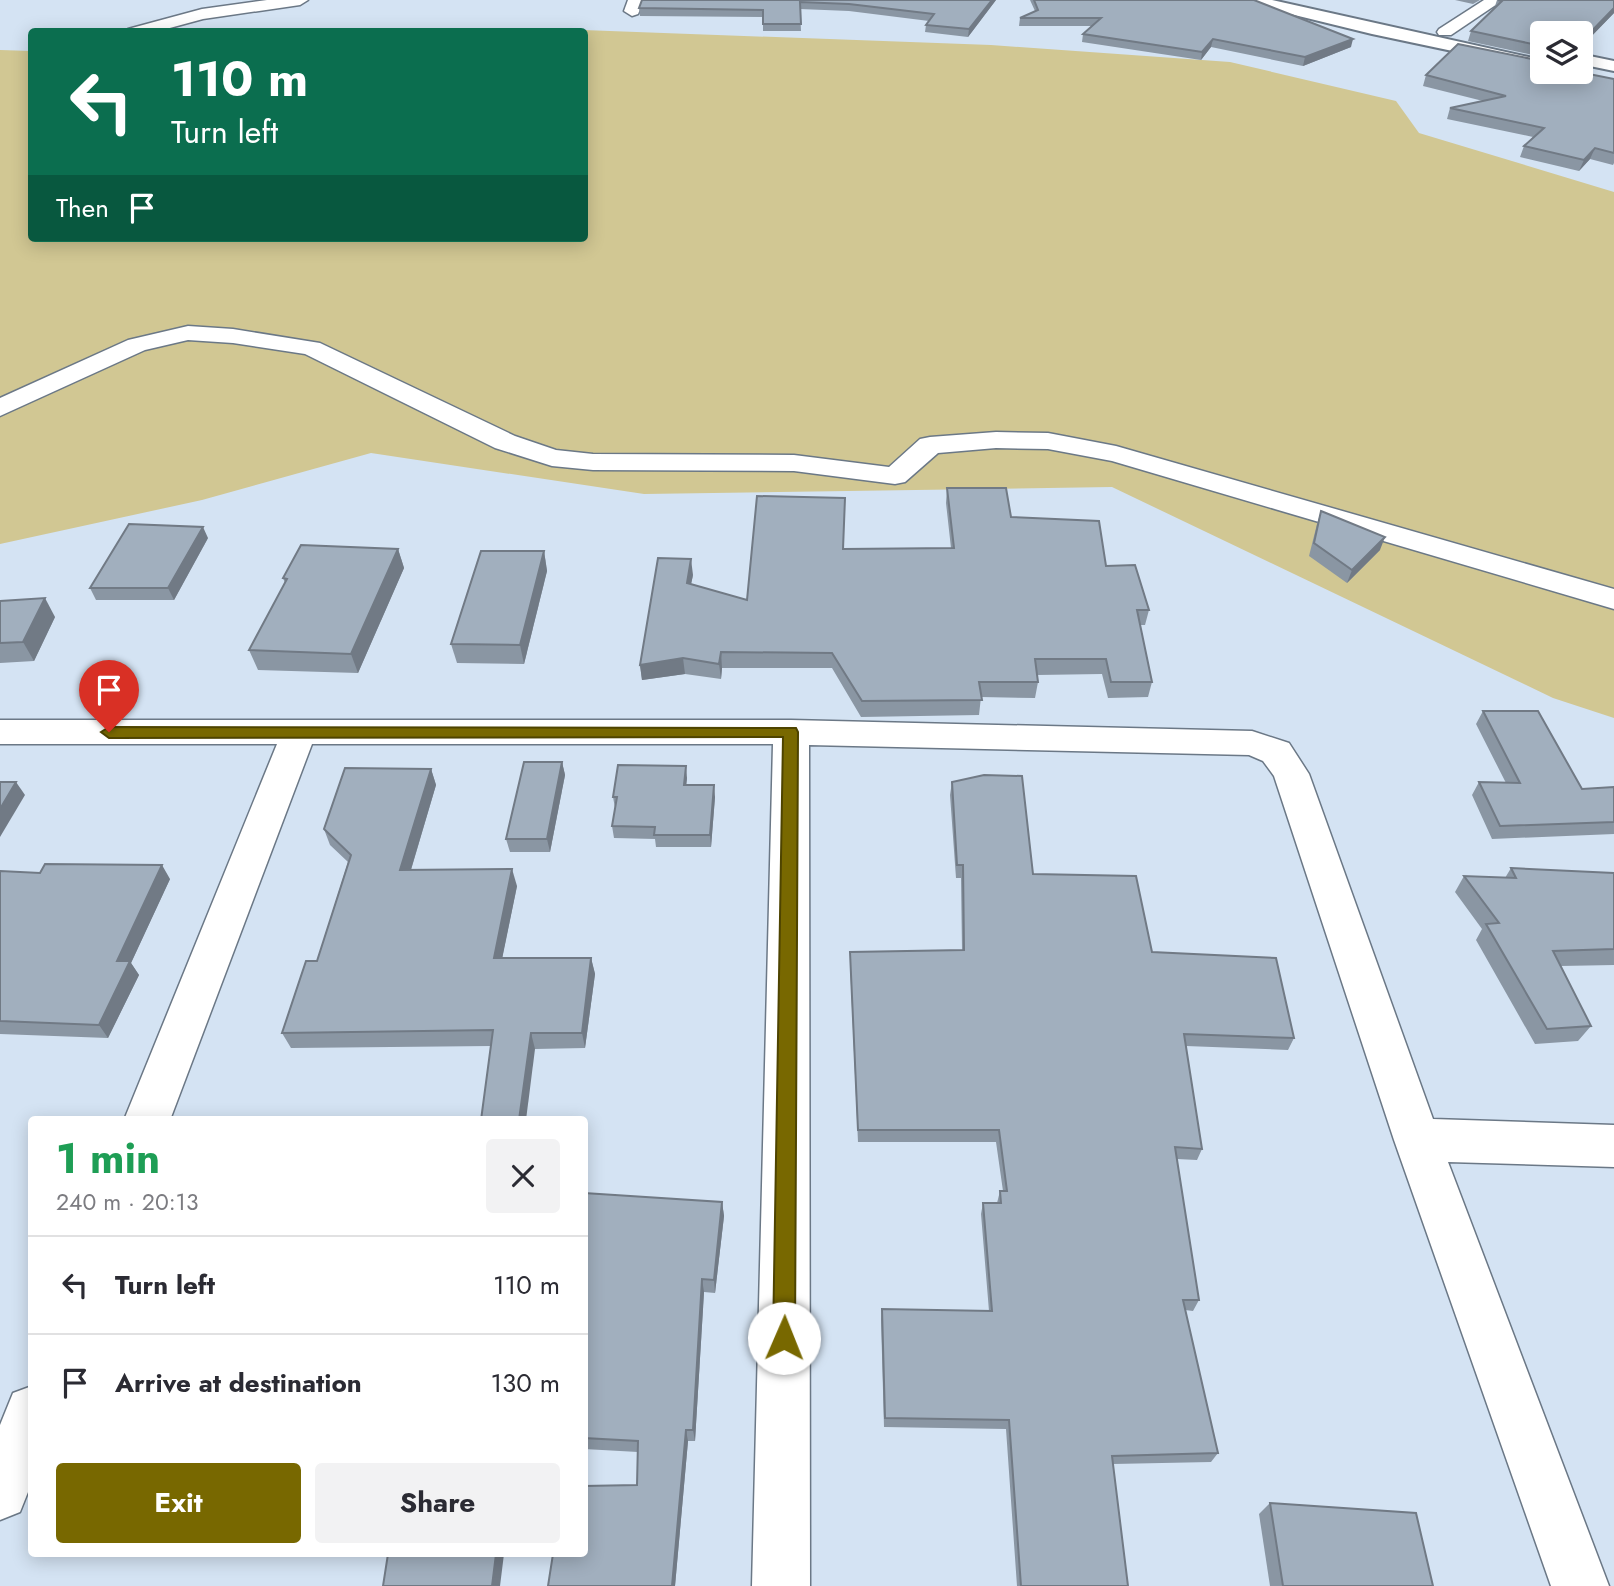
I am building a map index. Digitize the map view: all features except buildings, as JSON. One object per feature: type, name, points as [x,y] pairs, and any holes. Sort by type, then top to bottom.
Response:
[{"type":"street","points":[[149,28],[202,14],[300,0]]},
{"type":"street","points":[[1252,0],[1530,62]]},
{"type":"street","points":[[1299,0],[1530,50]]},
{"type":"street","points":[[1445,32],[1495,0]]},
{"type":"street","points":[[1593,62],[1614,66]]},
{"type":"street","points":[[1593,76],[1614,80]]},
{"type":"street","points":[[0,408],[137,345],[188,333],[275,341],[311,348],[505,442],[552,458],[593,463],[794,463],[895,477],[930,445],[996,440],[1048,441],[1116,454],[1614,599]]},
{"type":"street","points":[[0,732],[791,732],[1252,743],[1276,752],[1291,774],[1417,1140],[1580,1586]]},
{"type":"street","points":[[781,1586],[791,732]]},
{"type":"street","points":[[149,1116],[299,733]]},
{"type":"street","points":[[1417,1140],[1614,1146]]},
{"type":"street","points":[[0,1492],[28,1422]]},
{"type":"shaded area","points":[[588,30],[991,45],[1230,62],[1396,101],[1419,133],[1614,192],[1614,718],[1553,698],[1112,487],[644,494],[371,453],[202,500],[0,544],[0,50],[28,51],[28,242],[588,242]]},
{"type":"route","points":[[109,732],[791,732],[784,1338]]}]
